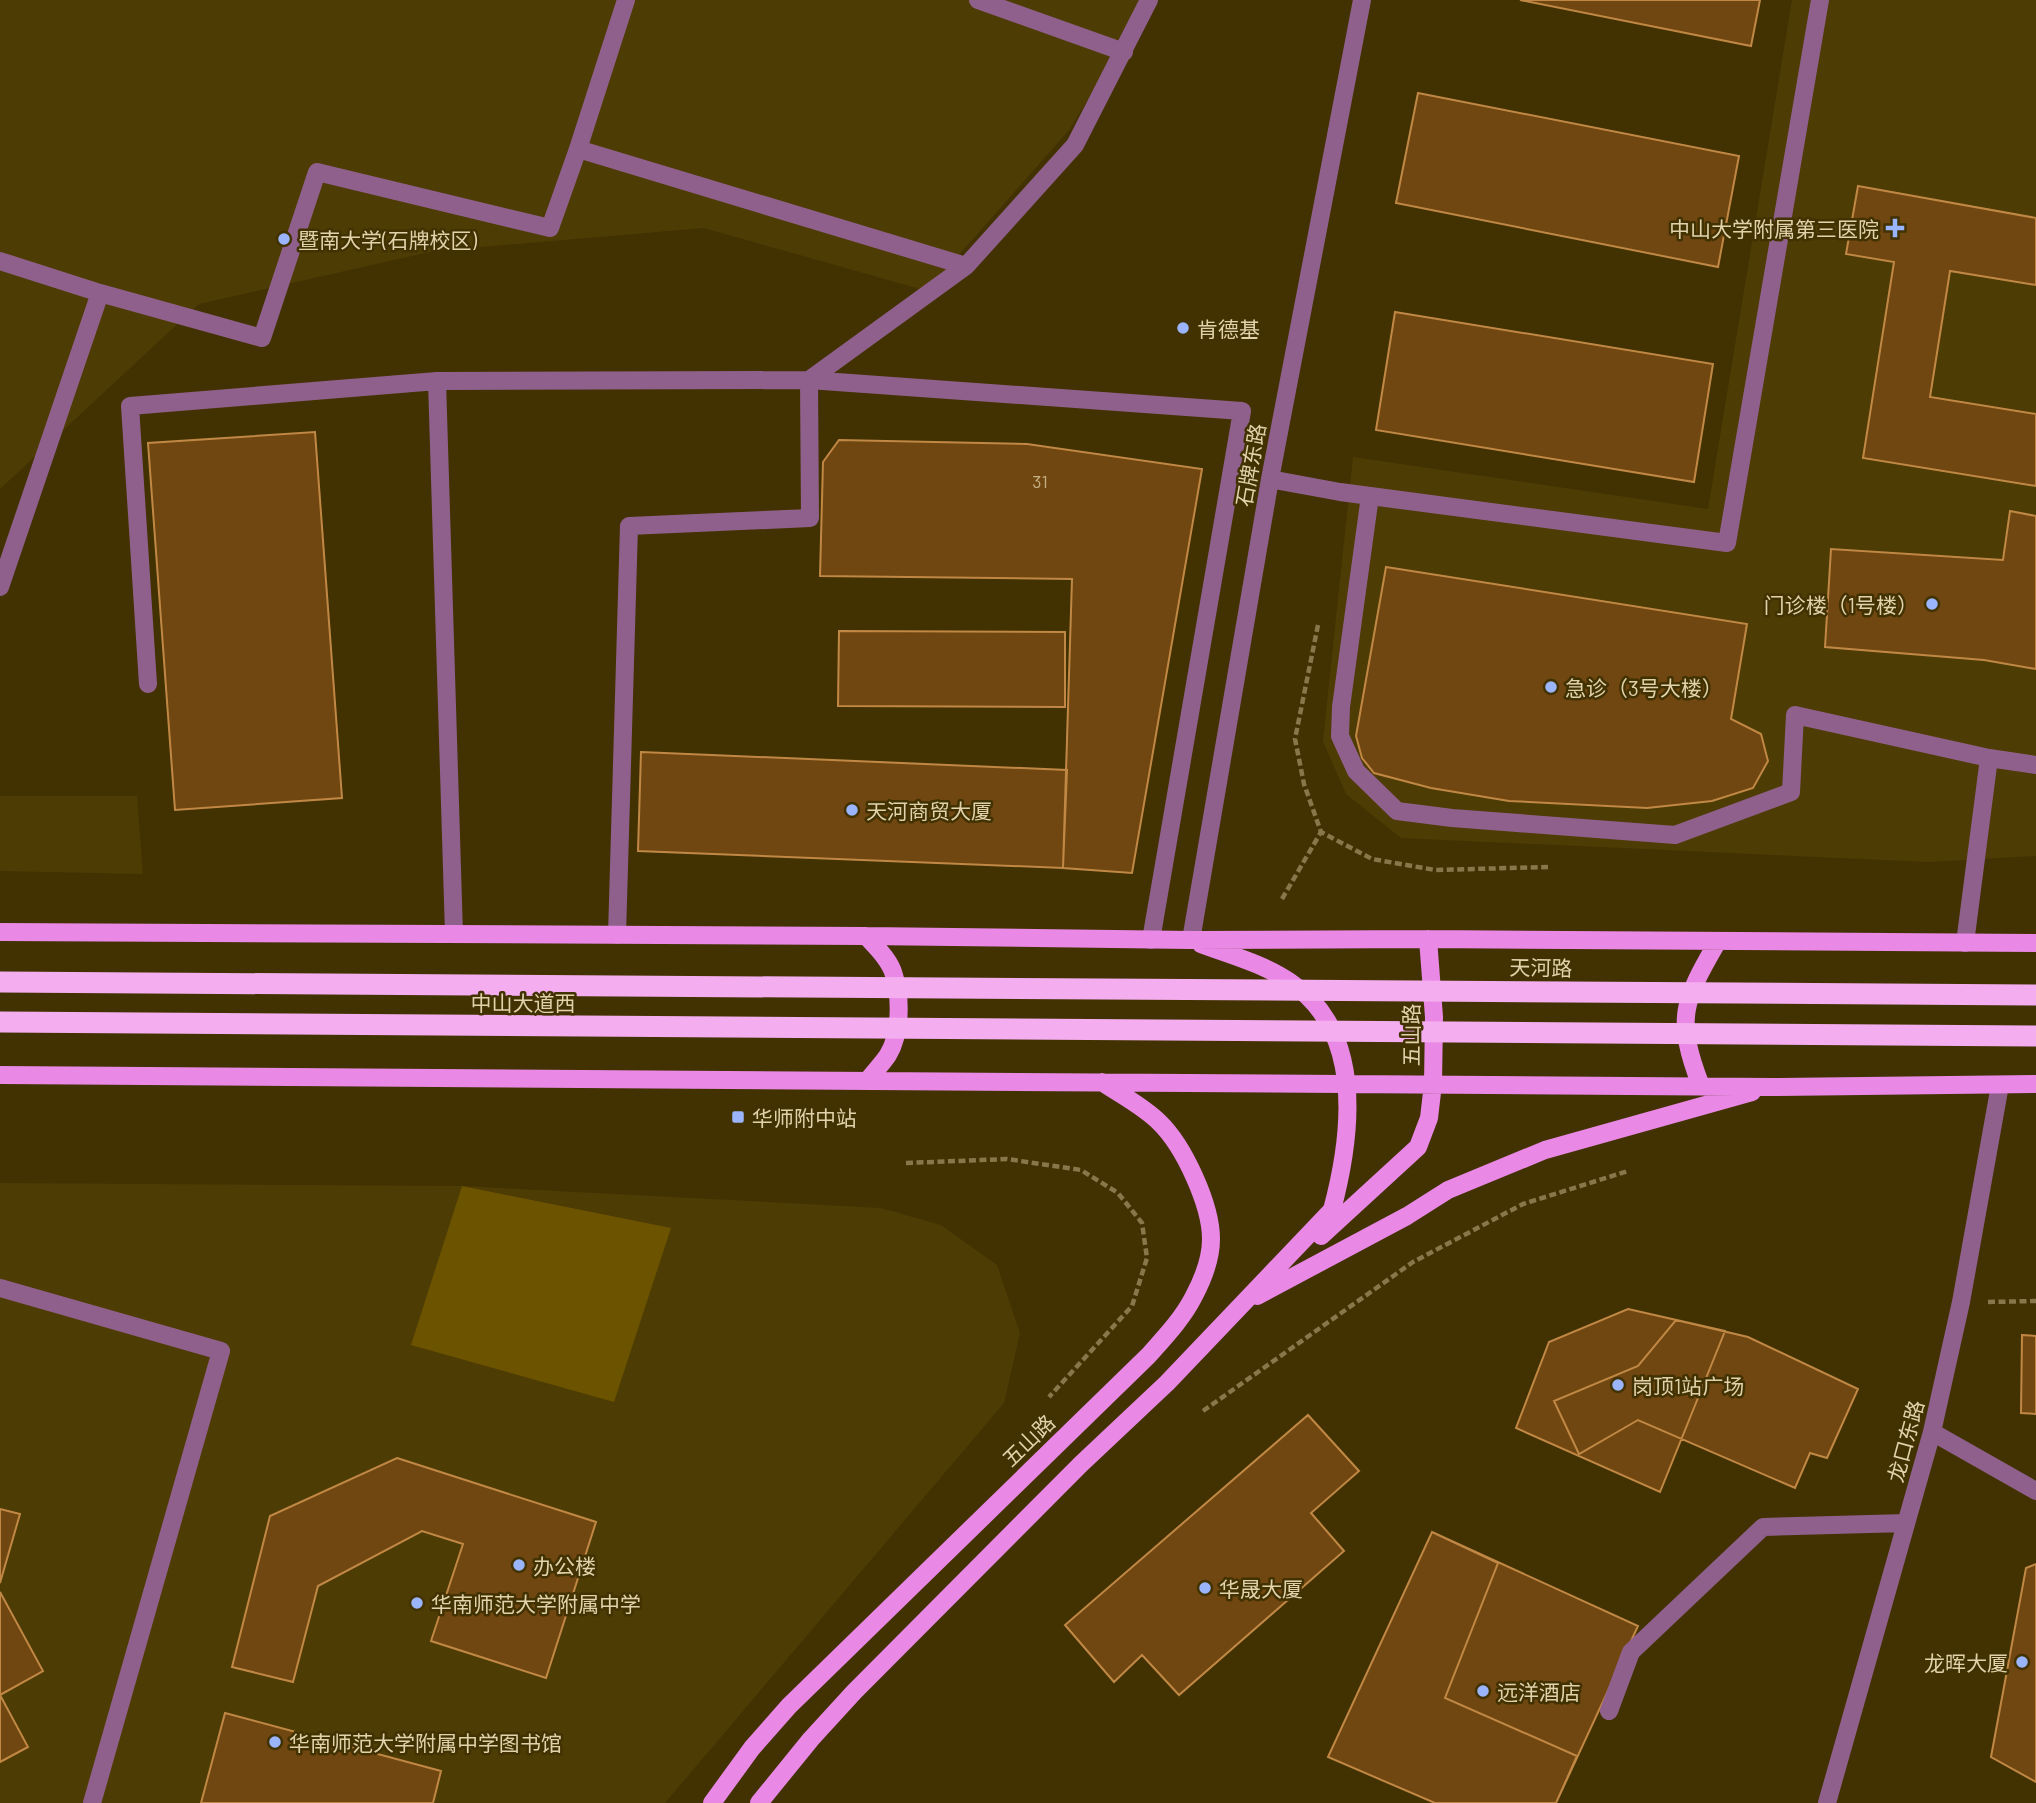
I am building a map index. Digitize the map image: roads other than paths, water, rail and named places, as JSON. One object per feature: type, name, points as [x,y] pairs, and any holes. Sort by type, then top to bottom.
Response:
[{"type":"highway","name":"中山大道西","points":[[0,982],[1045,988]]},
{"type":"highway","name":"天河路","points":[[1045,988],[2036,995]]},
{"type":"highway","name":"中山大道西","points":[[0,1022],[2036,1036]]},
{"type":"main road","points":[[0,932],[2036,943]]},
{"type":"main road","points":[[866,936],[883,955],[894,974],[898,999],[898,1024],[889,1052],[868,1080]]},
{"type":"main road","name":"五山路","points":[[1245,1303],[1418,1147],[1429,1118],[1433,1084],[1433,993],[1428,939]]},
{"type":"main road","name":"五山路","points":[[759,1803],[811,1739],[854,1692],[1080,1464],[1167,1384],[1332,1210],[1348,1124],[1347,1084],[1341,1052],[1330,1024],[1311,998],[1289,981],[1191,940]]},
{"type":"main road","points":[[1701,1086],[1686,1042],[1686,1005],[1692,985],[1717,941]]},
{"type":"main road","points":[[0,1075],[1772,1087],[2036,1084]]},
{"type":"main road","name":"五山路","points":[[712,1803],[752,1748],[789,1706],[1148,1356],[1174,1327],[1194,1297],[1207,1264],[1211,1238],[1206,1211],[1193,1175],[1175,1140],[1160,1122],[1102,1082]]},
{"type":"main road","points":[[1245,1303],[1407,1216],[1448,1190],[1545,1150],[1772,1087]]},
{"type":"street","points":[[0,261],[100,293],[262,338],[317,172],[550,228],[626,0]]},
{"type":"street","points":[[978,0],[1124,52]]},
{"type":"street","points":[[808,380],[966,266],[1075,145],[1149,0]]},
{"type":"street","name":"石牌东路","points":[[1191,940],[1270,479],[1362,0]]},
{"type":"street","points":[[1270,479],[1370,496],[1727,543],[1820,0]]},
{"type":"street","points":[[578,149],[966,266]]},
{"type":"street","points":[[0,587],[100,293]]},
{"type":"street","points":[[617,935],[629,527],[810,518],[808,380]]},
{"type":"street","points":[[148,684],[131,406],[437,381],[808,380],[1242,411],[1151,940]]},
{"type":"street","points":[[437,381],[454,934]]},
{"type":"street","points":[[1370,496],[1341,707],[1340,736],[1356,771],[1397,811],[1452,818],[1675,835],[1791,792],[1795,715],[1989,758],[2036,765]]},
{"type":"street","points":[[1965,943],[1989,758]]},
{"type":"street","name":"龙口东路","points":[[1827,1803],[1932,1432],[1961,1302],[2000,1085]]},
{"type":"street","points":[[0,1288],[222,1351],[92,1803]]},
{"type":"street","points":[[1932,1432],[2036,1491]]},
{"type":"street","points":[[1609,1711],[1631,1651],[1763,1527],[1906,1523]]},
{"type":"place","name":"中山大学附属第三医院","points":[[1895,228]]},
{"type":"place","name":"暨南大学(石牌校区)","points":[[284,239]]},
{"type":"place","name":"肯德基","points":[[1183,328]]},
{"type":"place","name":"门诊楼（1号楼）","points":[[1932,604]]},
{"type":"place","name":"急诊（3号大楼）","points":[[1551,687]]},
{"type":"place","name":"天河商贸大厦","points":[[852,810]]},
{"type":"place","name":"华师附中站","points":[[738,1117]]},
{"type":"place","name":"岗顶1站广场","points":[[1618,1385]]},
{"type":"place","name":"办公楼","points":[[519,1565]]},
{"type":"place","name":"华晟大厦","points":[[1205,1588]]},
{"type":"place","name":"华南师范大学附属中学","points":[[417,1603]]},
{"type":"place","name":"龙晖大厦","points":[[2022,1662]]},
{"type":"place","name":"远洋酒店","points":[[1483,1691]]},
{"type":"place","name":"华南师范大学附属中学图书馆","points":[[275,1742]]}]
